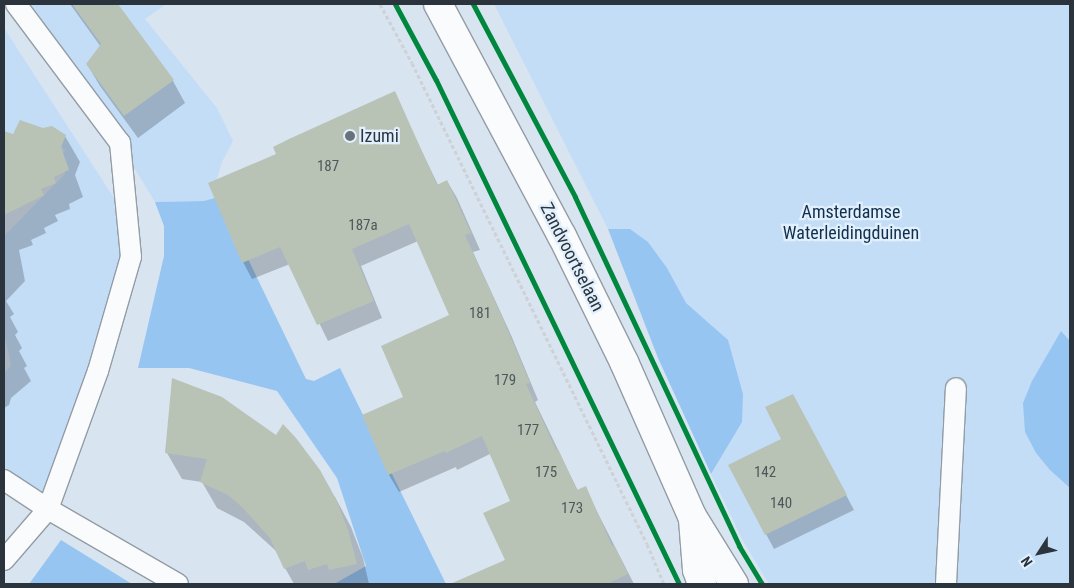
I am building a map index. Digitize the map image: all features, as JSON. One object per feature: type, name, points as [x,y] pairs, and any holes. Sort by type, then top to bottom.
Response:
[{"type":"main road","name":"Zandvoortselaan","points":[[438,4],[562,236],[624,362],[692,516],[734,584]]},
{"type":"main road","name":"Zandvoortselaan","points":[[692,516],[697,570],[702,584]]},
{"type":"lane","points":[[4,560],[48,509],[98,371],[131,258],[120,143],[16,4]]},
{"type":"lane","points":[[946,584],[956,388]]},
{"type":"lane","points":[[4,480],[48,509],[178,584]]},
{"type":"path","points":[[380,4],[412,63],[625,499],[664,584]]},
{"type":"green space","points":[[31,4],[166,4],[145,19],[217,108],[233,141],[222,162],[214,188],[218,197],[204,201],[155,202],[76,72]]},
{"type":"green space","name":"Amsterdamse Waterleidingduinen","points":[[494,4],[1070,4],[1070,584],[769,584],[742,539],[711,474],[720,459],[610,229],[608,229]]},
{"type":"green space","points":[[4,28],[114,198],[128,231],[127,277],[46,493],[4,469],[4,373],[11,366],[4,332],[4,236],[65,174],[59,166],[59,157],[65,151],[49,127],[35,136],[19,127],[4,142]]},
{"type":"shaded area","points":[[218,197],[306,379],[314,381],[340,368],[446,584],[334,584],[366,566],[337,478],[277,391],[189,368],[138,368],[164,256],[164,226],[155,202],[204,201]]},
{"type":"shaded area","points":[[608,229],[630,229],[648,242],[667,268],[686,303],[728,340],[743,394],[742,422],[711,474],[658,358]]},
{"type":"shaded area","points":[[1061,331],[1070,341],[1070,488],[1050,470],[1036,453],[1025,432],[1023,403],[1032,381]]},
{"type":"shaded area","points":[[61,540],[132,584],[29,584]]},
{"type":"building","points":[[72,4],[118,4],[174,80],[124,116],[86,64],[101,44]]},
{"type":"building","points":[[395,91],[437,185],[447,180],[471,233],[465,235],[530,383],[526,384],[556,450],[558,449],[577,490],[586,486],[612,546],[614,545],[628,574],[607,584],[450,584],[505,560],[483,513],[510,501],[482,436],[446,453],[445,451],[388,475],[362,415],[403,397],[381,346],[449,315],[409,224],[352,249],[374,301],[317,325],[280,247],[242,263],[208,183],[276,154],[273,147]]},
{"type":"building","points":[[20,120],[43,128],[52,126],[66,135],[61,147],[69,170],[54,177],[56,183],[41,189],[44,195],[4,215],[4,131],[13,134]]},
{"type":"building","points":[[172,378],[222,397],[276,435],[283,424],[320,470],[336,499],[348,530],[357,564],[329,570],[327,564],[308,570],[305,561],[284,569],[270,538],[242,507],[228,495],[200,482],[207,459],[165,453]]},
{"type":"building","points":[[793,394],[847,495],[765,535],[728,465],[781,439],[765,407]]},
{"type":"cycle path","points":[[395,4],[436,80],[679,584]]},
{"type":"cycle path","points":[[473,4],[575,197],[739,546],[762,584]]},
{"type":"place","name":"Izumi","points":[[350,136]]}]
